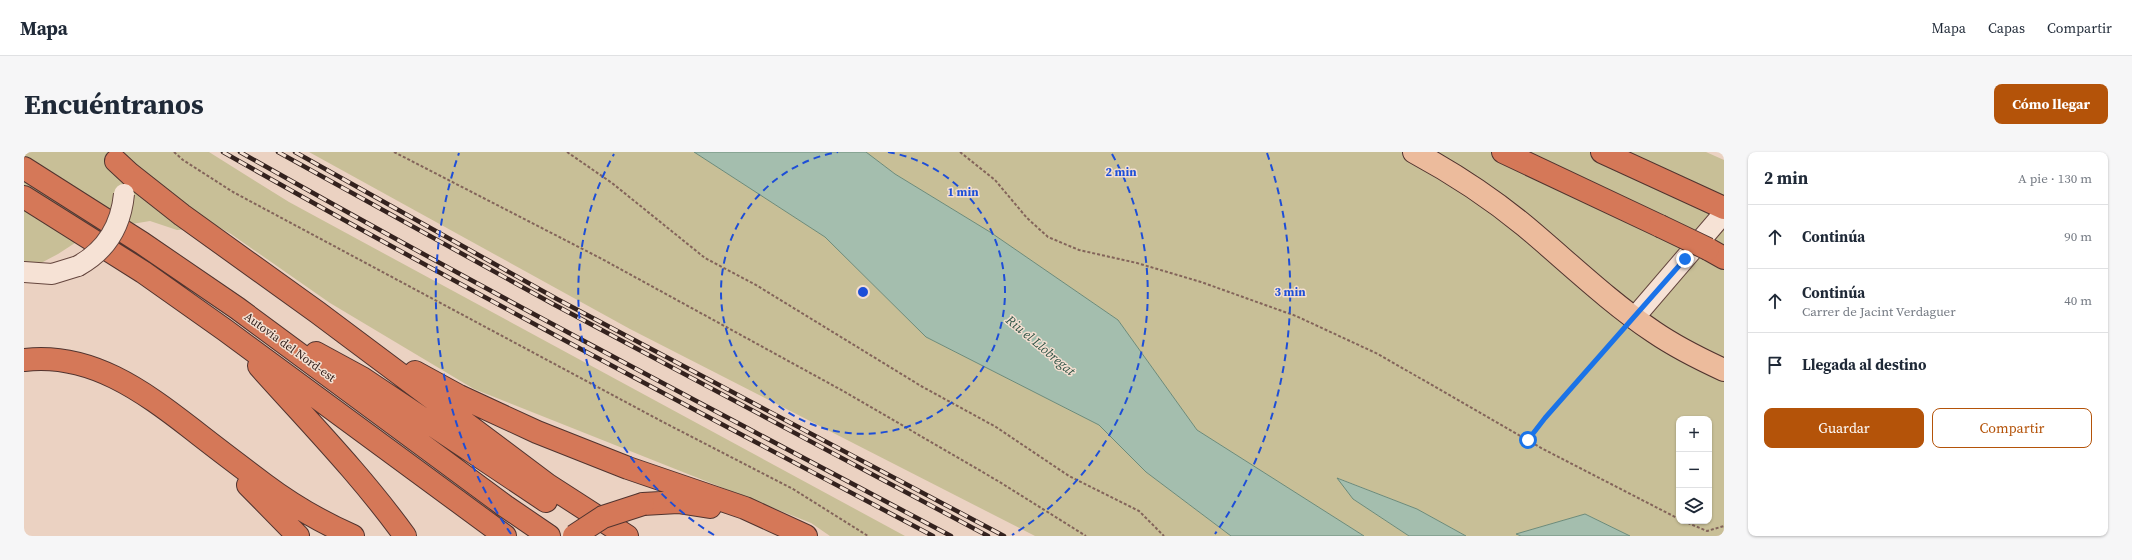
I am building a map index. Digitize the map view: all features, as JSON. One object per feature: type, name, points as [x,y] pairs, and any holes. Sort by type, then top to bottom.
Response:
[{"type":"highway","points":[[1503,152],[1719,254]]},
{"type":"highway","points":[[1602,152],[1724,208]]},
{"type":"highway","points":[[114,156],[143,185],[188,219],[333,324],[548,485],[627,536]]},
{"type":"highway","name":"Autovia del Nord-est","points":[[24,168],[142,243],[261,326],[505,506],[549,536]]},
{"type":"highway","name":"Autovia del Nord-est","points":[[24,197],[143,272],[225,330],[505,536]]},
{"type":"highway","points":[[333,324],[459,396],[530,429],[628,468],[745,508],[806,536]]},
{"type":"highway","points":[[261,326],[362,378],[570,518],[601,536]]},
{"type":"highway","points":[[225,330],[343,458],[383,506],[405,536]]},
{"type":"highway","points":[[24,360],[46,358],[64,359],[105,372],[144,393],[279,495],[316,518],[353,536]]},
{"type":"highway","points":[[192,429],[298,536]]},
{"type":"highway","points":[[574,536],[603,517],[643,504],[678,502],[700,504],[728,512],[786,536]]},
{"type":"main road","points":[[1414,152],[1455,176],[1488,198],[1524,226],[1595,288],[1634,318],[1676,345],[1724,370]]},
{"type":"main road","points":[[25,273],[52,274],[78,266],[98,253],[111,237],[120,219],[124,194],[121,176],[114,156]]},
{"type":"main road","points":[[1634,318],[1724,213]]},
{"type":"path","points":[[174,152],[183,160],[233,192],[656,418],[793,489],[868,536]]},
{"type":"path","points":[[394,152],[602,259],[845,392],[998,480],[1086,536]]},
{"type":"path","points":[[567,152],[612,182],[706,258],[756,285],[921,386],[1002,431],[1069,476],[1139,511],[1164,536]]},
{"type":"path","points":[[960,152],[995,180],[1027,218],[1048,237],[1079,250],[1137,263],[1201,282],[1296,316],[1378,354],[1528,440],[1676,517]]},
{"type":"path","points":[[1528,440],[1540,423],[1605,348],[1634,318]]},
{"type":"path","points":[[1690,524],[1707,531],[1724,526]]},
{"type":"shaded area","points":[[24,152],[209,152],[289,202],[905,536],[830,536],[811,523],[474,389],[330,303],[231,234],[217,226],[177,230],[150,221],[95,230],[58,254],[24,272]]},
{"type":"shaded area","points":[[309,152],[694,152],[825,237],[926,337],[1099,425],[1146,472],[1231,536],[1035,536],[630,329]]},
{"type":"shaded area","points":[[866,152],[1706,152],[1724,160],[1724,536],[1630,536],[1585,514],[1517,534],[1521,536],[1466,536],[1417,509],[1338,478],[1353,499],[1409,536],[1364,536],[1197,430],[1118,320],[990,232],[895,174]]},
{"type":"water","name":"Riu el Llobregat","points":[[694,152],[866,152],[895,174],[990,232],[1118,320],[1197,430],[1364,536],[1231,536],[1146,472],[1099,425],[926,337],[825,237]]},
{"type":"water","points":[[1337,478],[1417,509],[1466,536],[1409,536],[1353,499]]},
{"type":"water","points":[[1585,514],[1630,536],[1521,536],[1516,534]]},
{"type":"railway","points":[[223,152],[488,299],[933,536]]},
{"type":"railway","points":[[240,152],[505,299],[951,536]]},
{"type":"railway","points":[[278,152],[553,304],[988,536]]},
{"type":"railway","points":[[295,152],[557,299],[1004,536]]},
{"type":"route","points":[[1528,440],[1536,428],[1555,408],[1605,348],[1634,318],[1685,259]]}]
